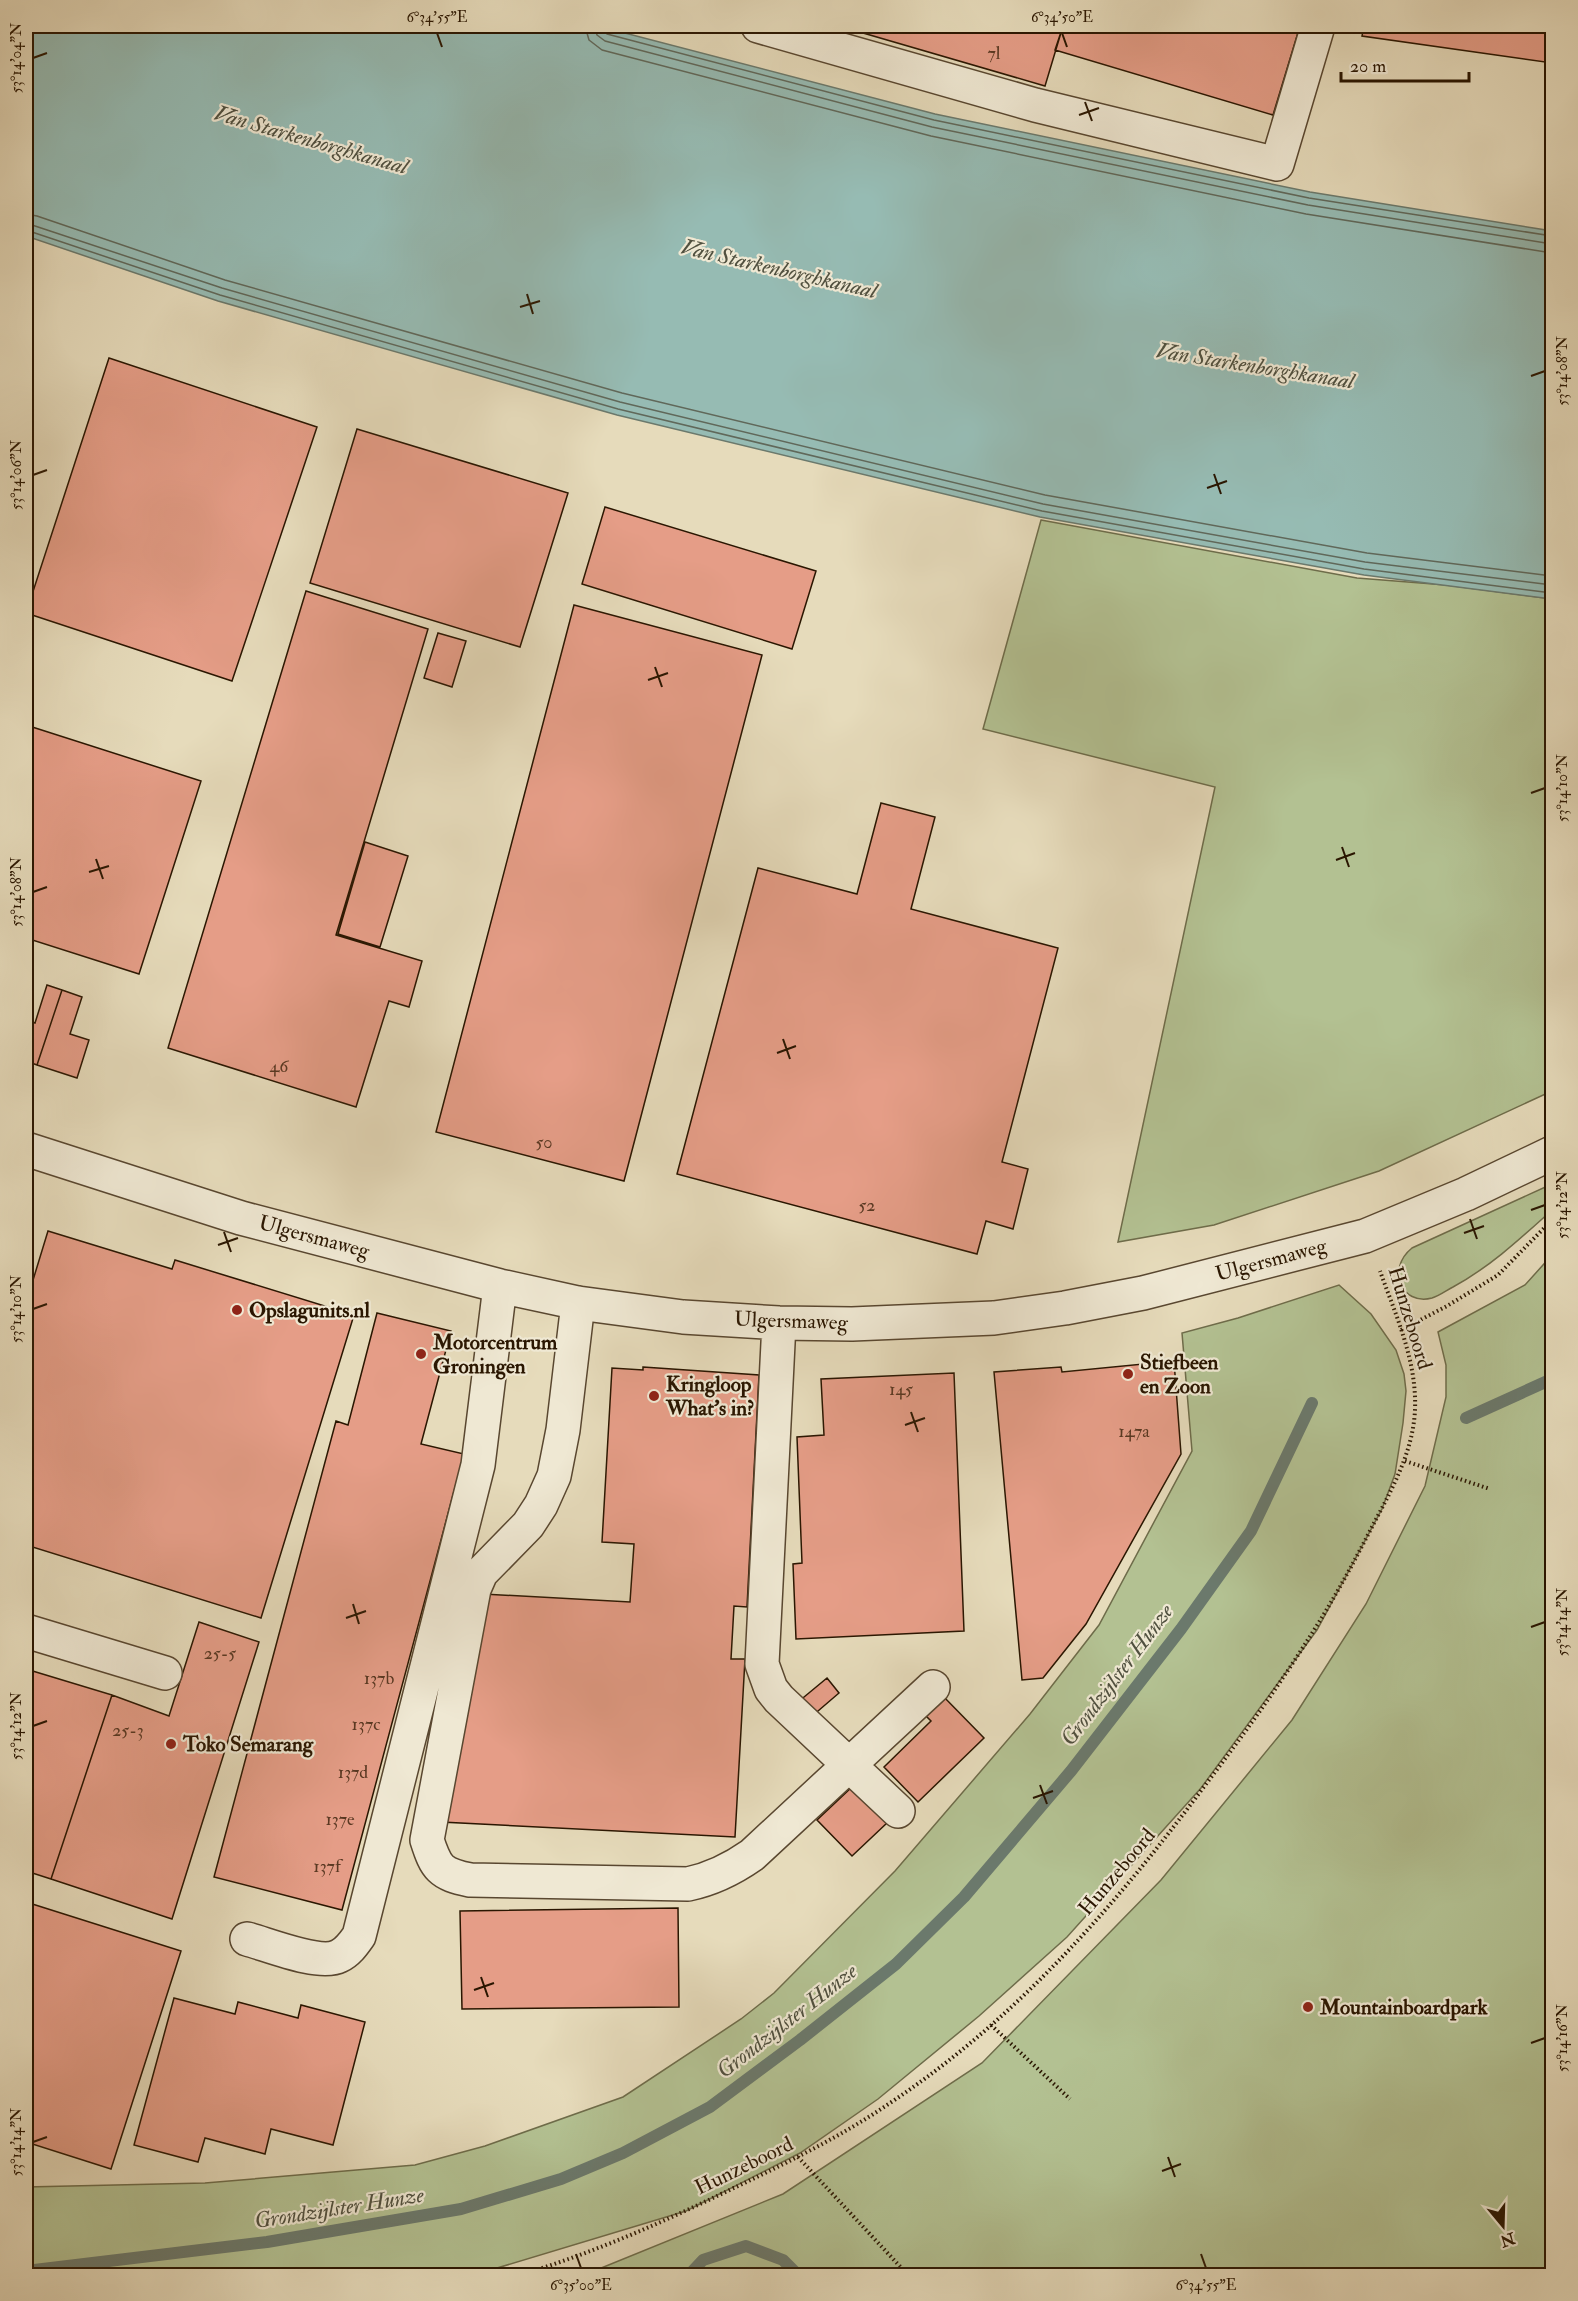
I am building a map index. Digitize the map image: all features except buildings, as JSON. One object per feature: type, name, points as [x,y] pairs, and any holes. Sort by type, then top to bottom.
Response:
[{"type":"street","points":[[758,26],[1035,105],[1277,164],[1317,26]]},
{"type":"street","name":"Ulgersmaweg","points":[[26,1151],[241,1218],[500,1286],[578,1303],[683,1317],[779,1323],[852,1324],[994,1318],[1065,1308],[1143,1293],[1365,1236],[1466,1194],[1552,1153]]},
{"type":"street","points":[[248,1939],[324,1960],[339,1956],[351,1947],[359,1936],[478,1465],[500,1286]]},
{"type":"street","points":[[578,1303],[563,1430],[554,1476],[541,1505],[528,1526],[481,1573],[474,1589],[427,1840],[438,1867],[450,1876],[470,1880],[688,1884],[706,1881],[731,1869],[752,1855],[933,1687]]},
{"type":"street","points":[[779,1323],[762,1664],[771,1689],[778,1699],[898,1811]]},
{"type":"street","points":[[26,1631],[165,1673]]},
{"type":"path","points":[[1401,1330],[1447,1306],[1498,1275],[1552,1220]]},
{"type":"path","name":"Hunzeboord","points":[[516,2276],[556,2264],[676,2216],[798,2157],[889,2104],[962,2050],[991,2025],[1061,1960],[1123,1892],[1278,1687],[1338,1593],[1405,1461],[1412,1437],[1415,1384],[1410,1357],[1401,1330],[1365,1236]]},
{"type":"path","points":[[1405,1461],[1490,1489]]},
{"type":"path","points":[[991,2025],[1070,2099]]},
{"type":"path","points":[[798,2157],[909,2276]]},
{"type":"green space","points":[[1041,520],[1357,578],[1446,585],[1552,599],[1552,1091],[1379,1171],[1214,1225],[1118,1242],[1215,787],[983,729]]},
{"type":"green space","points":[[1552,1184],[1552,1210],[1492,1261],[1467,1279],[1432,1298],[1412,1297],[1405,1291],[1399,1275],[1400,1266],[1412,1248]]},
{"type":"green space","points":[[1552,1255],[1552,2275],[584,2275],[783,2194],[982,2063],[1161,1880],[1292,1720],[1366,1604],[1425,1486],[1446,1397],[1446,1365],[1438,1332],[1525,1285]]},
{"type":"green space","points":[[1339,1285],[1371,1314],[1396,1350],[1404,1374],[1406,1391],[1395,1474],[1382,1509],[1317,1630],[1201,1788],[1067,1937],[979,2016],[878,2099],[800,2153],[686,2211],[474,2275],[26,2275],[26,2187],[205,2183],[415,2165],[485,2146],[623,2097],[741,2019],[774,1993],[895,1871],[1030,1714],[1099,1625],[1192,1451],[1182,1333],[1238,1318]]},
{"type":"water","name":"Van Starkenborghkanaal","points":[[26,26],[598,26],[935,114],[1310,192],[1552,231],[1552,599],[1364,575],[1040,517],[617,415],[218,301],[26,236]]},
{"type":"waterway","points":[[1466,1418],[1552,1379]]},
{"type":"waterway","name":"Grondzijlster Hunze","points":[[26,2271],[267,2242],[461,2209],[561,2179],[623,2153],[710,2107],[896,1964],[964,1897],[1071,1771],[1181,1629],[1251,1531],[1312,1403]]},
{"type":"waterway","points":[[688,2276],[703,2260],[746,2246],[783,2260],[799,2276]]},
{"type":"place","name":"Opslagunits.nl","points":[[237,1310]]},
{"type":"place","name":"Motorcentrum Groningen","points":[[421,1354]]},
{"type":"place","name":"Stiefbeen en Zoon","points":[[1128,1374]]},
{"type":"place","name":"Kringloop What's in?","points":[[654,1396]]},
{"type":"place","name":"Toko Semarang","points":[[171,1744]]},
{"type":"place","name":"Mountainboardpark","points":[[1308,2007]]}]
